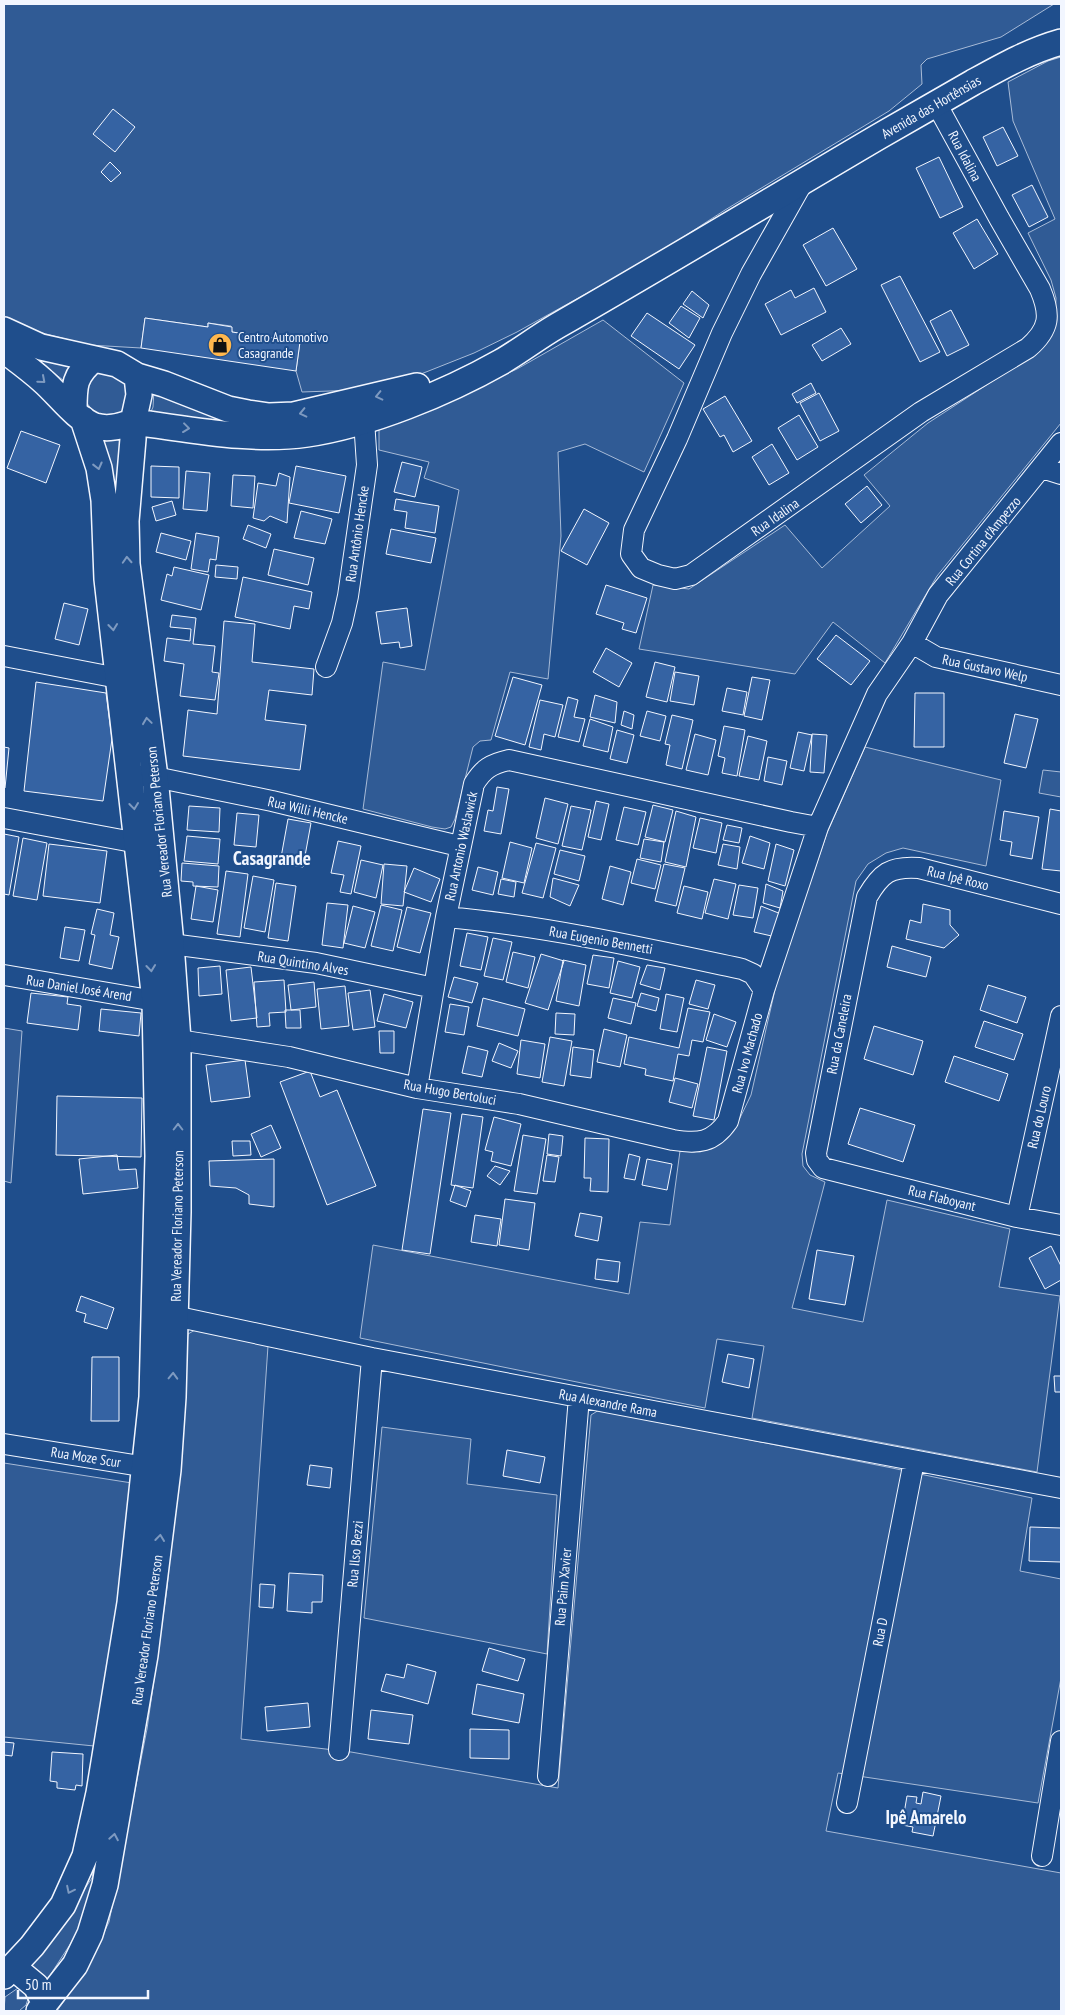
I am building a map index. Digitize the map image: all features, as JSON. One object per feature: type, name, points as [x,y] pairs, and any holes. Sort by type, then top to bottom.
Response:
[{"type":"main road","name":"Avenida das Hortênsias","points":[[358,411],[398,392],[438,379],[555,328],[633,284],[804,180],[936,103],[1019,57],[1061,42]]},
{"type":"main road","points":[[4,330],[41,347],[117,364],[137,376],[164,384],[228,409],[269,416],[358,411]]},
{"type":"main road","points":[[4,350],[43,380],[78,415],[94,425],[106,428],[133,422],[261,437],[305,434],[334,429],[358,411]]},
{"type":"main road","points":[[78,415],[74,388],[83,368],[94,359]]},
{"type":"main road","points":[[133,422],[139,395],[137,376]]},
{"type":"main road","name":"Rua Vereador Floriano Peterson","points":[[78,415],[99,468],[104,500],[107,579],[155,1001],[158,1156],[165,1314]]},
{"type":"main road","name":"Rua Vereador Floriano Peterson","points":[[42,2008],[76,1965],[90,1934],[105,1885],[145,1655],[156,1469],[152,1397],[178,1212],[178,1040],[171,944],[155,777],[127,564],[126,522],[133,422]]},
{"type":"main road","name":"Rua Vereador Floriano Peterson","points":[[7,1966],[32,1946],[63,1904],[85,1856],[99,1793],[130,1602],[156,1469]]},
{"type":"main road","points":[[7,1966],[36,1986],[42,2008]]},
{"type":"street","name":"Rua Idalina","points":[[804,180],[751,274],[722,333],[677,439],[634,530],[631,554],[641,568],[675,579],[691,575],[921,412],[1028,348],[1042,336],[1046,327],[1046,314],[1045,300],[1040,289],[936,103]]},
{"type":"street","name":"Rua Antônio Hencke","points":[[326,667],[342,623],[348,596],[367,465],[358,411]]},
{"type":"street","name":"Rua Cortina d'Ampezzo","points":[[818,827],[876,694],[912,644],[938,595],[1052,471],[1061,443]]},
{"type":"street","name":"Rua Gustavo Welp","points":[[912,644],[936,657],[1061,685]]},
{"type":"street","points":[[4,656],[118,678]]},
{"type":"street","name":"Rua Antonio Waslawick","points":[[418,1088],[459,846],[474,784],[481,772],[493,764],[509,760],[818,827]]},
{"type":"street","name":"Rua Willi Hencke","points":[[130,775],[155,777],[272,801],[459,846]]},
{"type":"street","points":[[4,818],[138,844]]},
{"type":"street","name":"Rua Ivo Machado","points":[[720,1133],[728,1121],[759,982],[818,827]]},
{"type":"street","name":"Rua Ipê Roxo","points":[[867,897],[875,883],[886,873],[902,867],[943,874],[1061,904]]},
{"type":"street","name":"Rua da Caneleira","points":[[824,1168],[817,1160],[816,1152],[867,897]]},
{"type":"street","name":"Rua Eugenio Bennetti","points":[[446,917],[600,938],[742,969],[759,982]]},
{"type":"street","name":"Rua Quintino Alves","points":[[171,944],[316,963],[434,988]]},
{"type":"street","name":"Rua Daniel José Arend","points":[[4,975],[155,1001]]},
{"type":"street","name":"Rua do Louro","points":[[1017,1217],[1061,1016]]},
{"type":"street","name":"Rua Hugo Bertoluci","points":[[178,1040],[289,1057],[418,1088],[519,1104],[672,1140],[691,1143],[706,1140],[720,1133]]},
{"type":"street","name":"Rua Flaboyant","points":[[824,1168],[1017,1217],[1061,1225]]},
{"type":"street","name":"Rua Alexandre Rama","points":[[165,1314],[372,1358],[1061,1488]]},
{"type":"street","name":"Rua Ilso Bezzi","points":[[339,1750],[372,1358]]},
{"type":"street","name":"Rua Paim Xavier","points":[[548,1776],[579,1397]]},
{"type":"street","name":"Rua Moze Scur","points":[[4,1444],[156,1469]]},
{"type":"street","name":"Rua D","points":[[847,1803],[914,1461]]},
{"type":"street","points":[[1042,1856],[1061,1741]]},
{"type":"shaded area","points":[[4,4],[1054,4],[1001,37],[927,59],[921,65],[922,84],[889,111],[725,210],[654,256],[517,332],[474,353],[421,374],[358,390],[302,392],[296,371],[300,342],[232,332],[231,326],[208,323],[208,327],[145,318],[141,348],[89,345],[19,327],[4,319]]},
{"type":"shaded area","points":[[1061,57],[1061,423],[937,576],[885,663],[833,622],[795,674],[639,649],[653,585],[689,589],[785,525],[822,568],[890,506],[864,475],[928,423],[1028,358],[1055,321],[1056,298],[1051,280],[1028,233],[1055,219],[1013,121],[1008,82],[1048,61]]},
{"type":"shaded area","points":[[603,320],[684,383],[644,472],[585,444],[558,452],[561,536],[548,679],[510,672],[491,740],[480,741],[473,747],[455,819],[451,827],[445,829],[432,827],[363,809],[383,662],[425,670],[459,490],[424,478],[429,462],[379,450],[379,422],[480,386],[517,369]]},
{"type":"shaded area","points":[[19,346],[71,363],[63,380]]},
{"type":"shaded area","points":[[100,371],[114,371],[130,388],[124,409],[117,414],[110,416],[95,413],[85,401],[85,386],[94,374]]},
{"type":"shaded area","points":[[154,389],[251,426],[150,414],[153,407]]},
{"type":"shaded area","points":[[125,435],[141,765],[102,440]]},
{"type":"shaded area","points":[[865,747],[1001,780],[986,866],[903,848],[886,853],[868,864],[856,881],[802,1154],[803,1166],[810,1175],[825,1182],[792,1308],[863,1322],[887,1200],[1010,1229],[999,1287],[1060,1296],[1037,1472],[752,1418],[764,1346],[717,1339],[705,1408],[360,1338],[373,1245],[629,1294],[640,1222],[670,1225],[680,1151],[694,1152],[710,1148],[726,1138],[738,1122],[751,1095],[777,981],[827,833]]},
{"type":"shaded area","points":[[1043,770],[1061,772],[1061,797],[1039,793]]},
{"type":"shaded area","points":[[4,1028],[22,1031],[11,1183],[4,1181]]},
{"type":"shaded area","points":[[195,1330],[268,1346],[241,1739],[351,1752],[558,1788],[591,1415],[599,1410],[892,1468],[1032,1498],[1020,1571],[1061,1579],[1061,1678],[1038,1803],[838,1773],[826,1831],[1061,1873],[1061,2011],[57,2011],[86,1970],[109,1922],[147,1729],[167,1588],[188,1334]]},
{"type":"shaded area","points":[[382,1427],[471,1439],[467,1484],[557,1495],[547,1654],[364,1618]]},
{"type":"shaded area","points":[[4,1463],[132,1483],[116,1617],[94,1746],[4,1737]]},
{"type":"shaded area","points":[[121,1717],[101,1853],[82,1922],[45,1983],[28,1964],[65,1918],[92,1878]]},
{"type":"shaded area","points":[[18,1988],[24,1988],[29,1996],[26,2005],[19,2011],[4,2011],[5,1997]]},
{"type":"building","points":[[113,109],[135,127],[115,152],[93,134]]},
{"type":"building","points":[[1003,127],[1018,156],[997,166],[983,137]]},
{"type":"building","points":[[939,157],[963,207],[940,218],[916,168]]},
{"type":"building","points":[[110,162],[121,173],[111,182],[101,172]]},
{"type":"building","points":[[1032,185],[1048,217],[1029,227],[1012,195]]},
{"type":"building","points":[[977,219],[998,254],[974,269],[953,233]]},
{"type":"building","points":[[833,228],[857,269],[826,286],[803,245]]},
{"type":"building","points":[[900,276],[940,352],[920,362],[881,285]]},
{"type":"building","points":[[814,288],[826,312],[781,335],[765,304],[791,290],[795,298]]},
{"type":"building","points":[[692,291],[709,305],[703,318],[683,304]]},
{"type":"building","points":[[681,306],[700,318],[689,338],[669,323]]},
{"type":"building","points":[[951,310],[969,345],[947,356],[930,321]]},
{"type":"building","points":[[647,313],[695,345],[679,369],[631,336]]},
{"type":"building","name":"Centro Automotivo Casagrande","points":[[145,318],[208,327],[208,323],[232,327],[232,332],[300,342],[296,371],[141,348]]},
{"type":"building","points":[[841,328],[851,344],[822,361],[812,345]]},
{"type":"building","points":[[811,383],[816,393],[797,403],[792,394]]},
{"type":"building","points":[[819,393],[839,431],[820,441],[800,403]]},
{"type":"building","points":[[725,396],[752,441],[733,452],[724,435],[720,437],[703,409]]},
{"type":"building","points":[[799,415],[818,447],[797,460],[778,428]]},
{"type":"building","points":[[21,431],[60,445],[46,483],[7,468]]},
{"type":"building","points":[[772,444],[789,473],[769,485],[752,457]]},
{"type":"building","points":[[402,462],[422,467],[415,497],[394,492]]},
{"type":"building","points":[[151,466],[179,467],[179,498],[151,497]]},
{"type":"building","points":[[296,466],[346,476],[339,513],[289,503]]},
{"type":"building","points":[[186,471],[210,473],[207,511],[183,509]]},
{"type":"building","points":[[279,473],[290,477],[287,523],[270,516],[264,521],[253,518],[258,483],[276,486]]},
{"type":"building","points":[[233,475],[255,476],[253,508],[231,506]]},
{"type":"building","points":[[867,486],[882,505],[861,523],[845,504]]},
{"type":"building","points":[[396,499],[439,506],[435,533],[405,528],[407,512],[394,510]]},
{"type":"building","points":[[172,501],[176,515],[156,521],[152,507]]},
{"type":"building","points":[[584,509],[609,523],[587,565],[561,551]]},
{"type":"building","points":[[301,511],[332,519],[325,544],[294,538]]},
{"type":"building","points":[[248,525],[271,534],[266,548],[243,539]]},
{"type":"building","points":[[391,529],[436,538],[431,563],[386,554]]},
{"type":"building","points":[[161,533],[191,541],[186,560],[156,552]]},
{"type":"building","points":[[196,533],[219,537],[216,560],[210,559],[208,572],[191,569]]},
{"type":"building","points":[[274,549],[314,558],[308,585],[268,575]]},
{"type":"building","points":[[216,565],[238,567],[237,579],[215,577]]},
{"type":"building","points":[[174,567],[209,575],[201,610],[161,600],[167,574],[172,576]]},
{"type":"building","points":[[243,577],[312,592],[309,609],[294,606],[290,629],[235,617]]},
{"type":"building","points":[[606,585],[647,598],[636,633],[622,629],[624,623],[596,614]]},
{"type":"building","points":[[64,603],[88,609],[79,645],[55,639]]},
{"type":"building","points":[[407,608],[412,646],[400,648],[399,642],[381,644],[376,612]]},
{"type":"building","points":[[172,615],[196,618],[193,644],[215,646],[212,672],[219,673],[215,700],[180,696],[184,664],[164,661],[167,638],[190,641],[191,629],[170,627]]},
{"type":"building","points":[[224,621],[255,624],[252,662],[314,669],[312,695],[269,690],[265,720],[306,725],[300,770],[183,756],[188,710],[217,714]]},
{"type":"building","points":[[836,635],[870,661],[851,685],[817,659]]},
{"type":"building","points":[[606,648],[632,663],[619,687],[593,672]]},
{"type":"building","points":[[655,662],[675,667],[667,702],[646,697]]},
{"type":"building","points":[[675,672],[699,676],[694,705],[670,701]]},
{"type":"building","points":[[513,677],[542,685],[525,745],[495,736]]},
{"type":"building","points":[[752,677],[770,680],[762,720],[744,716]]},
{"type":"building","points":[[36,682],[106,693],[112,739],[103,801],[24,791]]},
{"type":"building","points":[[727,688],[747,692],[743,715],[722,711]]},
{"type":"building","points":[[915,693],[944,693],[944,747],[914,747]]},
{"type":"building","points":[[595,695],[617,702],[615,723],[590,717]]},
{"type":"building","points":[[568,697],[578,700],[574,717],[585,719],[579,742],[558,737]]},
{"type":"building","points":[[540,700],[563,705],[555,737],[544,734],[541,750],[529,747]]},
{"type":"building","points":[[624,711],[634,715],[632,729],[621,725]]},
{"type":"building","points":[[647,711],[666,716],[660,741],[640,736]]},
{"type":"building","points":[[1015,714],[1038,719],[1026,768],[1004,763]]},
{"type":"building","points":[[672,715],[693,720],[682,769],[666,765],[670,745],[665,744]]},
{"type":"building","points":[[590,719],[613,727],[608,752],[583,746]]},
{"type":"building","points":[[724,726],[745,730],[737,776],[722,773],[725,758],[718,756]]},
{"type":"building","points":[[617,730],[634,735],[627,763],[610,759]]},
{"type":"building","points":[[798,732],[812,735],[804,771],[790,768]]},
{"type":"building","points":[[695,734],[716,740],[708,775],[686,770]]},
{"type":"building","points":[[812,734],[827,735],[824,773],[810,772]]},
{"type":"building","points":[[748,736],[767,741],[759,780],[739,776]]},
{"type":"building","points":[[4,747],[9,748],[5,788],[4,788]]},
{"type":"building","points":[[768,757],[787,761],[782,785],[764,781]]},
{"type":"building","points":[[497,787],[509,789],[501,834],[484,831],[488,810],[493,811]]},
{"type":"building","points":[[545,798],[568,804],[558,844],[536,838]]},
{"type":"building","points":[[596,801],[609,804],[601,840],[588,837]]},
{"type":"building","points":[[653,805],[673,810],[665,842],[645,837]]},
{"type":"building","points":[[189,806],[220,808],[219,832],[187,830]]},
{"type":"building","points":[[571,806],[591,810],[582,850],[562,846]]},
{"type":"building","points":[[624,807],[646,812],[638,845],[616,840]]},
{"type":"building","points":[[1050,809],[1061,811],[1061,871],[1042,869]]},
{"type":"building","points":[[676,811],[696,817],[686,867],[665,862]]},
{"type":"building","points":[[1004,811],[1039,817],[1032,859],[1010,855],[1012,842],[1000,840]]},
{"type":"building","points":[[237,813],[259,815],[256,847],[234,845]]},
{"type":"building","points":[[700,818],[722,823],[716,853],[693,848]]},
{"type":"building","points":[[288,819],[311,823],[303,867],[280,863]]},
{"type":"building","points":[[727,825],[742,828],[739,843],[723,840]]},
{"type":"building","points":[[4,834],[19,837],[9,895],[4,894]]},
{"type":"building","points":[[187,836],[220,839],[218,864],[184,861]]},
{"type":"building","points":[[750,836],[770,843],[764,869],[742,863]]},
{"type":"building","points":[[23,838],[47,843],[37,900],[13,896]]},
{"type":"building","points":[[644,839],[664,842],[661,862],[640,858]]},
{"type":"building","points":[[338,841],[361,846],[351,894],[340,892],[344,875],[331,873]]},
{"type":"building","points":[[510,842],[532,848],[524,883],[502,878]]},
{"type":"building","points":[[536,843],[556,848],[543,898],[522,893]]},
{"type":"building","points":[[49,844],[107,851],[100,903],[43,896]]},
{"type":"building","points":[[723,844],[740,847],[737,869],[718,865]]},
{"type":"building","points":[[776,844],[794,850],[785,886],[768,881]]},
{"type":"building","points":[[560,850],[585,856],[579,881],[554,874]]},
{"type":"building","points":[[637,859],[661,865],[655,889],[631,883]]},
{"type":"building","points":[[361,860],[383,865],[376,898],[354,892]]},
{"type":"building","points":[[182,863],[219,866],[218,887],[193,886],[193,882],[181,881]]},
{"type":"building","points":[[384,864],[407,866],[403,906],[381,904]]},
{"type":"building","points":[[664,864],[685,868],[676,906],[655,901]]},
{"type":"building","points":[[610,866],[631,872],[623,905],[602,899]]},
{"type":"building","points":[[478,867],[498,872],[493,895],[472,890]]},
{"type":"building","points":[[414,868],[440,879],[431,902],[404,892]]},
{"type":"building","points":[[226,871],[248,874],[240,937],[217,934]]},
{"type":"building","points":[[253,876],[274,880],[265,932],[244,928]]},
{"type":"building","points":[[553,878],[579,885],[570,906],[550,897]]},
{"type":"building","points":[[501,879],[516,882],[514,897],[498,894]]},
{"type":"building","points":[[714,879],[736,884],[728,919],[705,913]]},
{"type":"building","points":[[276,883],[296,886],[288,941],[268,938]]},
{"type":"building","points":[[766,884],[783,891],[780,908],[763,903]]},
{"type":"building","points":[[739,885],[758,888],[753,918],[733,915]]},
{"type":"building","points":[[196,886],[218,890],[213,922],[191,919]]},
{"type":"building","points":[[684,886],[708,892],[702,919],[677,913]]},
{"type":"building","points":[[327,903],[348,905],[343,948],[322,945]]},
{"type":"building","points":[[923,904],[950,910],[950,925],[959,935],[944,948],[906,939],[910,920],[921,923]]},
{"type":"building","points":[[381,905],[402,910],[393,951],[371,946]]},
{"type":"building","points":[[353,906],[375,912],[365,948],[344,943]]},
{"type":"building","points":[[761,906],[781,914],[776,937],[754,932]]},
{"type":"building","points":[[407,907],[431,913],[420,953],[397,947]]},
{"type":"building","points":[[97,909],[114,913],[110,935],[119,937],[112,969],[89,964],[95,935],[91,934]]},
{"type":"building","points":[[65,927],[85,930],[79,961],[60,958]]},
{"type":"building","points":[[467,933],[488,937],[481,970],[460,966]]},
{"type":"building","points":[[493,938],[512,942],[503,980],[484,976]]},
{"type":"building","points":[[892,946],[931,957],[926,977],[887,967]]},
{"type":"building","points":[[513,952],[535,957],[528,988],[506,982]]},
{"type":"building","points":[[541,954],[564,961],[548,1010],[525,1003]]},
{"type":"building","points":[[593,955],[614,958],[609,988],[587,984]]},
{"type":"building","points":[[563,960],[586,965],[579,1006],[556,1001]]},
{"type":"building","points":[[618,961],[640,967],[632,998],[610,993]]},
{"type":"building","points":[[647,965],[665,968],[660,990],[640,984]]},
{"type":"building","points":[[220,966],[222,994],[199,996],[198,968]]},
{"type":"building","points":[[251,967],[257,1018],[231,1021],[226,970]]},
{"type":"building","points":[[454,977],[478,983],[472,1003],[448,997]]},
{"type":"building","points":[[284,980],[286,1012],[269,1013],[270,1026],[257,1027],[254,982]]},
{"type":"building","points":[[696,980],[715,985],[708,1009],[689,1004]]},
{"type":"building","points":[[314,982],[316,1007],[291,1010],[288,985]]},
{"type":"building","points":[[988,985],[1026,997],[1017,1023],[980,1010]]},
{"type":"building","points":[[345,986],[349,1026],[321,1029],[317,989]]},
{"type":"building","points":[[370,990],[375,1027],[353,1030],[348,993]]},
{"type":"building","points":[[31,993],[68,997],[67,1004],[81,1006],[78,1030],[27,1023]]},
{"type":"building","points":[[641,993],[659,998],[656,1011],[637,1006]]},
{"type":"building","points":[[384,994],[413,1002],[406,1028],[377,1021]]},
{"type":"building","points":[[666,994],[684,998],[677,1032],[660,1029]]},
{"type":"building","points":[[483,998],[525,1009],[518,1036],[477,1026]]},
{"type":"building","points":[[613,998],[636,1003],[631,1024],[608,1018]]},
{"type":"building","points":[[450,1004],[469,1007],[464,1035],[445,1032]]},
{"type":"building","points":[[688,1008],[710,1012],[703,1042],[692,1040],[689,1056],[678,1054],[673,1081],[645,1075],[646,1069],[624,1064],[629,1037],[679,1048]]},
{"type":"building","points":[[101,1009],[141,1013],[139,1036],[99,1031]]},
{"type":"building","points":[[285,1010],[300,1010],[301,1028],[286,1028]]},
{"type":"building","points":[[556,1013],[575,1014],[574,1035],[555,1034]]},
{"type":"building","points":[[714,1014],[736,1022],[727,1047],[706,1040]]},
{"type":"building","points":[[984,1021],[1023,1034],[1014,1060],[975,1047]]},
{"type":"building","points":[[874,1026],[923,1041],[913,1075],[864,1059]]},
{"type":"building","points":[[604,1029],[627,1035],[620,1067],[597,1062]]},
{"type":"building","points":[[379,1031],[394,1031],[394,1053],[380,1053]]},
{"type":"building","points":[[550,1037],[572,1041],[564,1086],[542,1082]]},
{"type":"building","points":[[521,1040],[545,1044],[540,1078],[517,1074]]},
{"type":"building","points":[[499,1043],[518,1051],[511,1068],[492,1061]]},
{"type":"building","points":[[468,1046],[488,1051],[482,1077],[462,1073]]},
{"type":"building","points":[[573,1047],[594,1050],[591,1078],[570,1075]]},
{"type":"building","points":[[707,1047],[727,1051],[714,1120],[693,1116]]},
{"type":"building","points":[[954,1056],[1008,1074],[999,1101],[945,1082]]},
{"type":"building","points":[[245,1060],[250,1097],[211,1102],[206,1065]]},
{"type":"building","points":[[310,1071],[320,1097],[337,1090],[376,1186],[327,1205],[280,1082]]},
{"type":"building","points":[[675,1078],[698,1084],[692,1108],[669,1102]]},
{"type":"building","points":[[57,1096],[142,1098],[141,1157],[56,1155]]},
{"type":"building","points":[[860,1108],[915,1125],[903,1162],[848,1144]]},
{"type":"building","points":[[423,1109],[451,1113],[430,1254],[402,1250]]},
{"type":"building","points":[[462,1114],[483,1117],[473,1188],[451,1185]]},
{"type":"building","points":[[494,1117],[521,1124],[511,1166],[491,1161],[493,1152],[485,1150]]},
{"type":"building","points":[[271,1125],[281,1148],[261,1157],[251,1134]]},
{"type":"building","points":[[549,1134],[563,1136],[561,1156],[547,1154]]},
{"type":"building","points":[[523,1135],[546,1139],[537,1194],[514,1191]]},
{"type":"building","points":[[585,1138],[609,1139],[608,1192],[590,1191],[591,1178],[584,1178]]},
{"type":"building","points":[[232,1141],[250,1141],[251,1155],[233,1156]]},
{"type":"building","points":[[629,1154],[640,1157],[635,1180],[624,1178]]},
{"type":"building","points":[[117,1155],[119,1170],[136,1169],[138,1188],[83,1194],[79,1159]]},
{"type":"building","points":[[547,1155],[559,1157],[555,1182],[543,1181]]},
{"type":"building","points":[[274,1159],[274,1207],[249,1204],[249,1195],[236,1188],[210,1186],[209,1161]]},
{"type":"building","points":[[647,1159],[672,1164],[667,1190],[642,1185]]},
{"type":"building","points":[[495,1166],[510,1171],[500,1185],[487,1176]]},
{"type":"building","points":[[455,1185],[471,1191],[466,1207],[450,1201]]},
{"type":"building","points":[[505,1199],[535,1203],[529,1250],[499,1245]]},
{"type":"building","points":[[580,1213],[602,1217],[598,1241],[575,1236]]},
{"type":"building","points":[[475,1215],[501,1219],[497,1246],[471,1242]]},
{"type":"building","points":[[1051,1246],[1061,1266],[1061,1280],[1045,1289],[1029,1258]]},
{"type":"building","points":[[817,1250],[854,1256],[845,1305],[809,1299]]},
{"type":"building","points":[[597,1259],[620,1262],[618,1282],[595,1279]]},
{"type":"building","points":[[81,1296],[114,1308],[107,1329],[84,1322],[86,1314],[76,1311]]},
{"type":"building","points":[[728,1354],[754,1359],[749,1388],[722,1382]]},
{"type":"building","points":[[92,1357],[119,1357],[119,1421],[91,1421]]},
{"type":"building","points":[[1054,1376],[1061,1376],[1061,1392],[1055,1392]]},
{"type":"building","points":[[507,1450],[545,1457],[540,1483],[503,1476]]},
{"type":"building","points":[[310,1465],[332,1468],[330,1488],[307,1485]]},
{"type":"building","points":[[1030,1527],[1061,1528],[1061,1562],[1029,1561]]},
{"type":"building","points":[[289,1573],[323,1575],[322,1602],[312,1602],[312,1613],[287,1611]]},
{"type":"building","points":[[260,1584],[275,1585],[273,1608],[259,1607]]},
{"type":"building","points":[[489,1648],[525,1659],[518,1681],[482,1671]]},
{"type":"building","points":[[407,1664],[436,1672],[428,1704],[381,1691],[386,1674],[404,1678]]},
{"type":"building","points":[[477,1684],[524,1694],[519,1723],[472,1714]]},
{"type":"building","points":[[308,1703],[310,1727],[267,1731],[265,1707]]},
{"type":"building","points":[[371,1710],[413,1715],[409,1744],[368,1739]]},
{"type":"building","points":[[470,1729],[509,1730],[509,1759],[470,1758]]},
{"type":"building","points":[[4,1742],[14,1743],[12,1756],[4,1755]]},
{"type":"building","points":[[52,1752],[83,1754],[82,1786],[76,1785],[75,1790],[57,1788],[57,1782],[50,1781]]},
{"type":"building","points":[[923,1792],[941,1796],[933,1836],[912,1832],[913,1827],[902,1825],[907,1796],[917,1797],[916,1803],[921,1804]]},
{"type":"place","name":"Centro Automotivo Casagrande","points":[[220,345]]},
{"type":"district","name":"Casagrande","points":[[272,858]]},
{"type":"district","name":"Ipê Amarelo","points":[[926,1817]]}]
